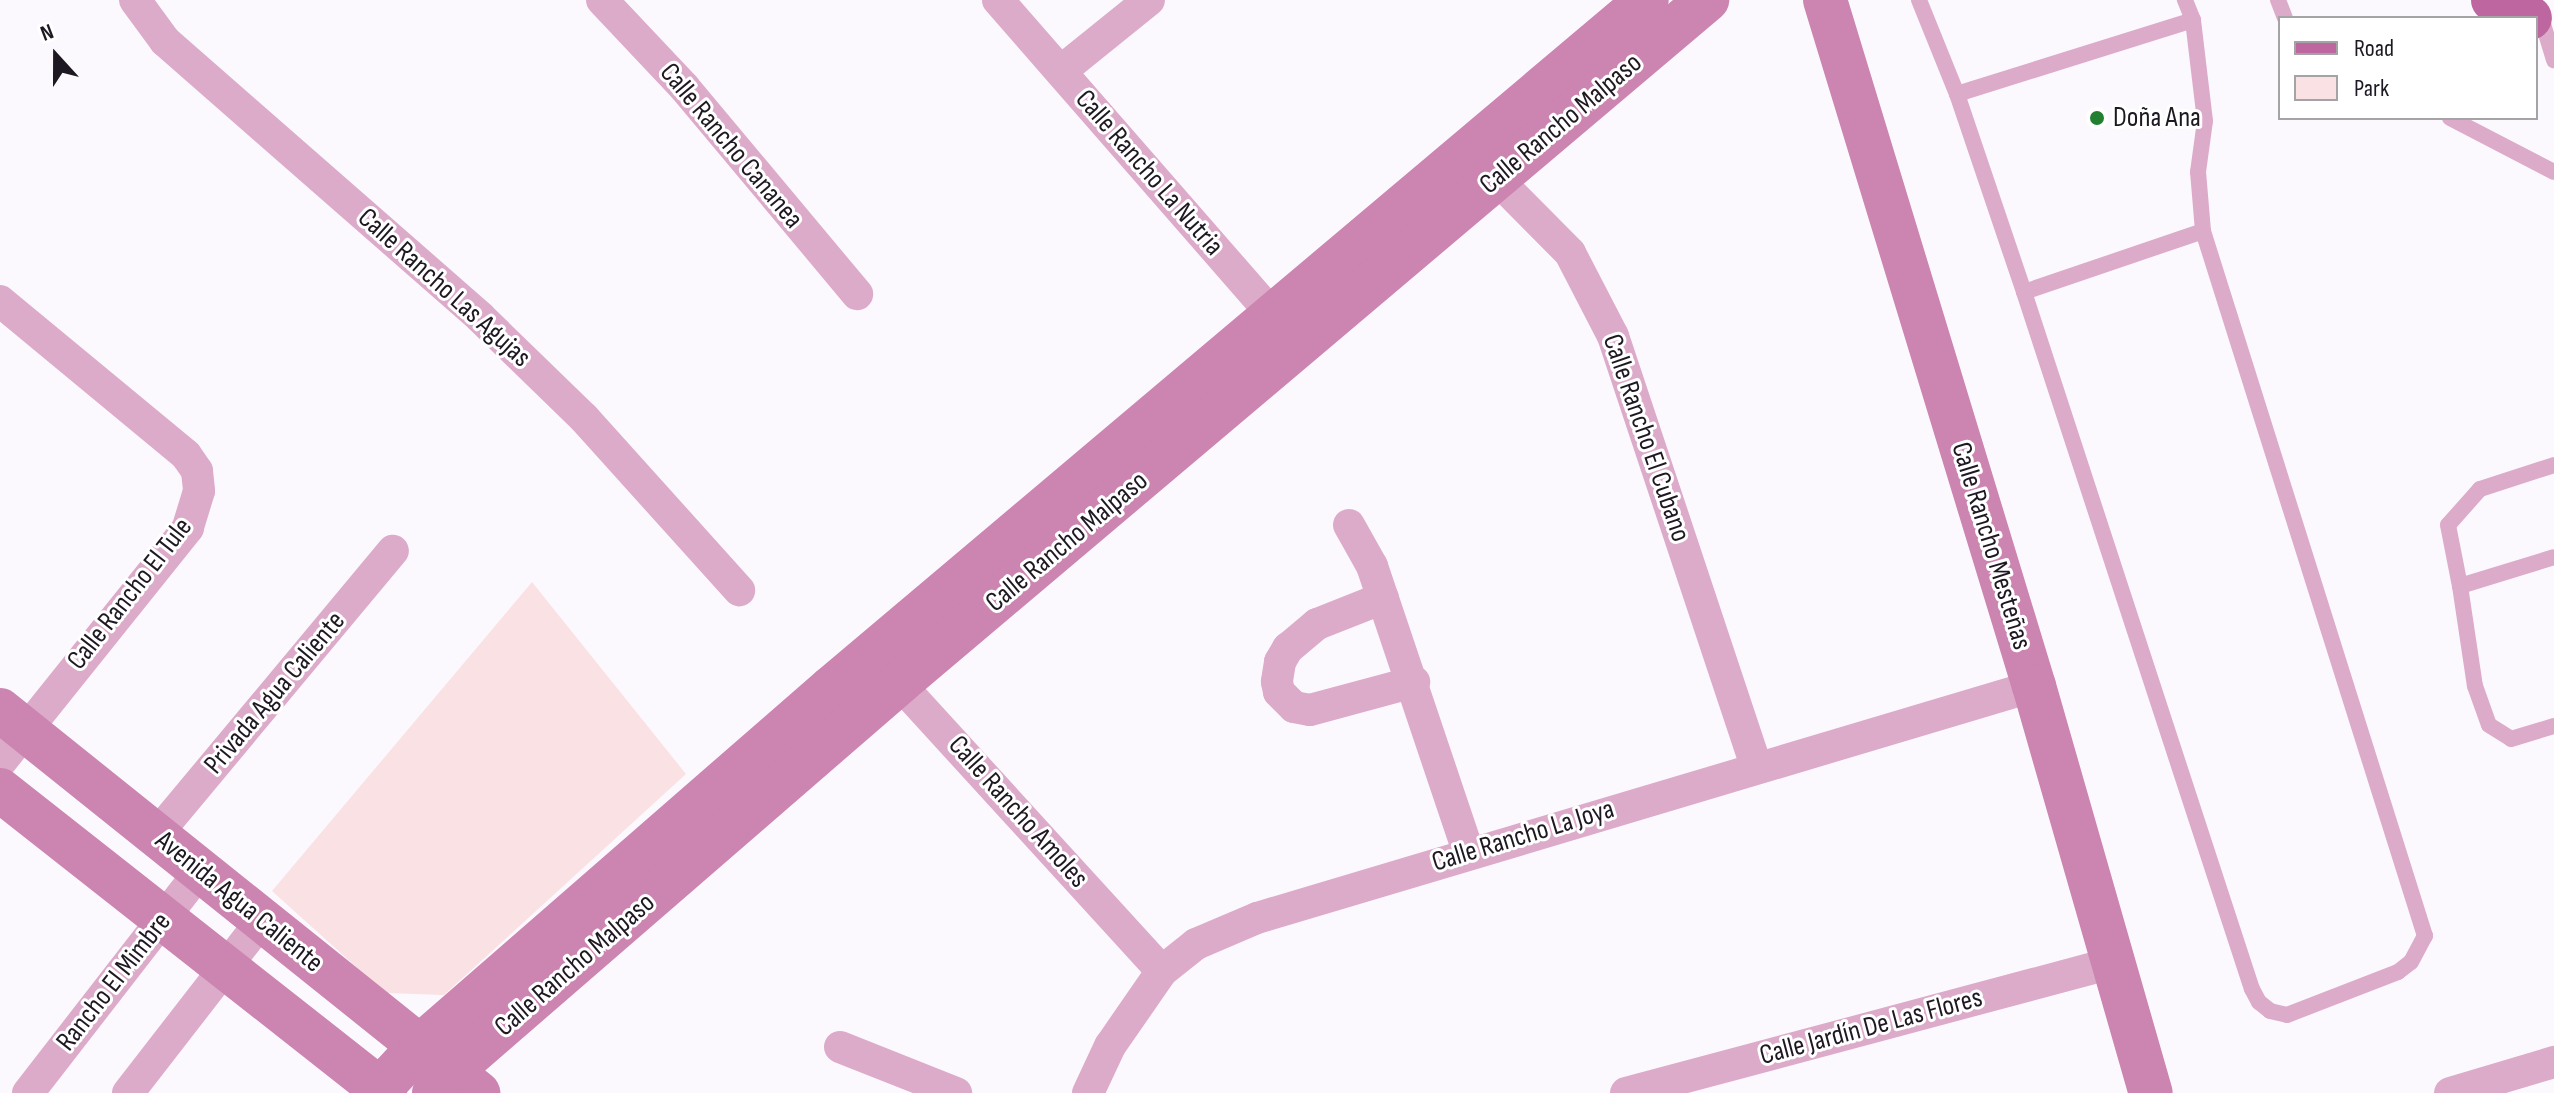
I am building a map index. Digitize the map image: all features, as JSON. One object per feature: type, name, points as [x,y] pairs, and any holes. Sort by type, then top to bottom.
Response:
[{"type":"main road","points":[[2493,0],[2520,16]]},
{"type":"street","name":"Calle Rancho Las Agujas","points":[[135,0],[165,41],[480,317],[574,407],[739,590]]},
{"type":"street","name":"Calle Rancho Cananea","points":[[602,0],[684,87],[857,294]]},
{"type":"street","name":"Calle Rancho La Nutria","points":[[998,0],[1287,331]]},
{"type":"street","points":[[1061,71],[1149,0]]},
{"type":"street","name":"Calle Rancho Malpaso","points":[[382,1091],[446,1076],[885,668],[1482,164],[1647,0]]},
{"type":"street","name":"Calle Rancho Malpaso","points":[[1482,164],[1707,0]]},
{"type":"street","name":"Calle Rancho Mesteñas","points":[[1825,0],[2034,686],[2116,962],[2151,1093]]},
{"type":"street","name":"Calle Rancho El Cubano","points":[[1482,164],[1570,253],[1613,336],[1756,766]]},
{"type":"street","name":"Calle Rancho El Tule","points":[[0,301],[186,455],[197,471],[199,491],[188,528],[8,734]]},
{"type":"street","points":[[1349,525],[1372,566],[1414,682],[1468,852]]},
{"type":"street","name":"Privada Agua Caliente","points":[[156,835],[393,551]]},
{"type":"street","points":[[1383,598],[1317,624],[1288,648],[1280,662],[1279,692],[1294,707],[1310,710],[1414,682]]},
{"type":"street","name":"Calle Rancho Amoles","points":[[885,668],[1162,971]]},
{"type":"street","name":"Calle Rancho La Joya","points":[[1088,1093],[1116,1035],[1162,971],[1196,944],[1257,918],[1468,852],[2034,686]]},
{"type":"street","name":"Avenida Agua Caliente","points":[[8,734],[156,835],[446,1076]]},
{"type":"street","name":"Avenida Agua Caliente","points":[[0,790],[382,1091]]},
{"type":"street","name":"Rancho El Mimbre","points":[[28,1093],[200,871]]},
{"type":"street","points":[[128,1093],[262,920]]},
{"type":"street","name":"Calle Jardín De Las Flores","points":[[1626,1093],[2116,962]]},
{"type":"street","points":[[840,1047],[956,1093]]},
{"type":"street","points":[[2450,1093],[2554,1062]]},
{"type":"lane","points":[[1919,0],[1957,94],[2024,292],[2252,989],[2259,1002],[2270,1011],[2287,1015],[2398,972],[2411,962],[2425,936],[2203,231],[2198,172],[2205,121],[2193,20],[2185,0]]},
{"type":"lane","points":[[1957,94],[2193,20]]},
{"type":"lane","points":[[2454,120],[2554,172]]},
{"type":"lane","points":[[2024,292],[2203,231]]},
{"type":"lane","points":[[2554,465],[2480,489],[2458,510],[2448,525],[2475,686],[2489,725],[2511,739],[2554,726]]},
{"type":"lane","points":[[2460,586],[2554,557]]},
{"type":"green space","points":[[532,582],[686,774],[444,995],[385,993],[272,891]]},
{"type":"place","name":"Doña Ana","points":[[2097,118]]}]
